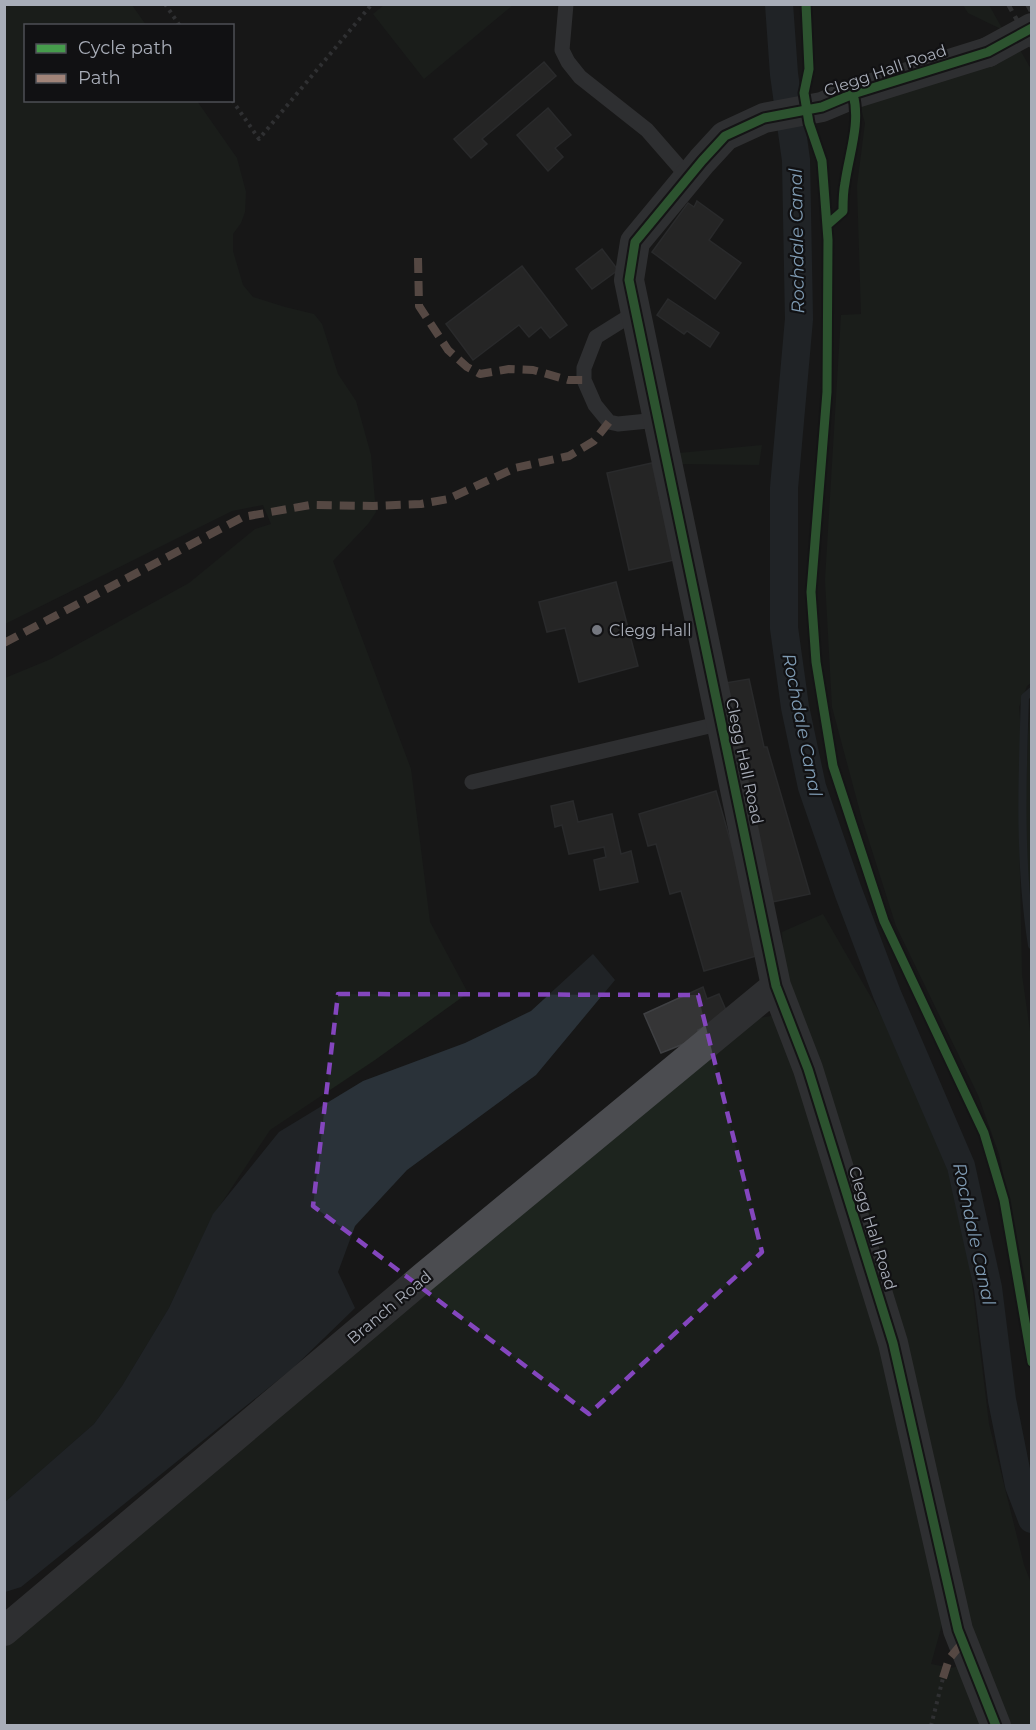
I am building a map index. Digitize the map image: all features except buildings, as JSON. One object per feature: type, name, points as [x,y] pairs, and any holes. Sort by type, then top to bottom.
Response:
[{"type":"street","name":"Clegg Hall Road","points":[[996,1725],[958,1630],[893,1343],[808,1069],[776,986],[629,280],[635,242],[725,136],[764,118],[822,107],[854,94],[988,52],[1032,28]]},
{"type":"street","name":"Branch Road","points":[[4,1631],[406,1292],[776,986]]},
{"type":"lane","points":[[566,4],[562,50],[568,62],[580,78],[647,130],[688,177]]},
{"type":"lane","points":[[636,312],[596,337],[584,368],[584,380],[595,405],[609,422],[618,424],[658,420]]},
{"type":"lane","points":[[472,782],[722,723]]},
{"type":"path","points":[[165,4],[179,24]]},
{"type":"path","points":[[233,102],[259,139],[372,4]]},
{"type":"path","points":[[931,1725],[943,1678]]},
{"type":"highlighted area","points":[[338,994],[698,995],[762,1252],[589,1414],[313,1206]]},
{"type":"shaded area","points":[[5,5],[132,5],[145,24],[24,24],[24,102],[198,102],[237,158],[246,192],[245,212],[233,234],[233,251],[243,285],[253,297],[314,314],[322,324],[338,374],[356,401],[371,455],[376,512],[368,524],[333,561],[411,769],[430,922],[468,993],[375,1060],[270,1130],[211,1219],[169,1308],[122,1386],[94,1424],[5,1502],[5,678],[51,659],[189,583],[255,529],[271,524],[263,505],[232,511],[5,624]]},
{"type":"shaded area","points":[[384,5],[513,5],[424,79],[373,14]]},
{"type":"shaded area","points":[[963,5],[989,5],[1003,30],[968,13]]},
{"type":"shaded area","points":[[1019,48],[1032,71],[1032,682],[1027,686],[1019,707],[1024,764],[1019,826],[1022,975],[1032,1045],[1031,1306],[999,1154],[978,1095],[896,926],[862,819],[832,707],[825,580],[841,315],[861,314],[857,186],[865,123],[859,102]]},
{"type":"shaded area","points":[[762,445],[759,465],[681,464],[679,453]]},
{"type":"shaded area","points":[[1031,703],[1031,902],[1024,846]]},
{"type":"shaded area","points":[[823,914],[906,1058],[944,1153],[970,1267],[989,1424],[1024,1565],[1031,1583],[1031,1725],[1007,1725],[964,1615],[785,973],[782,932]]},
{"type":"shaded area","points":[[593,954],[615,980],[536,1075],[407,1170],[355,1226],[338,1272],[355,1308],[293,1368],[21,1587],[5,1592],[5,1502],[94,1424],[122,1386],[169,1308],[213,1214],[279,1132],[363,1081],[465,1043],[531,1011]]},
{"type":"shaded area","points":[[777,1015],[882,1328],[943,1621],[931,1664],[951,1668],[959,1666],[984,1725],[5,1725],[4,1648],[754,1019]]},
{"type":"waterway","name":"Rochdale Canal","points":[[779,4],[784,74],[796,160],[799,319],[784,488],[784,628],[795,707],[812,787],[848,891],[887,994],[961,1166],[988,1288],[1002,1400],[1019,1485],[1032,1519]]},
{"type":"waterway","points":[[1032,691],[1025,697],[1022,790],[1023,852],[1032,945]]},
{"type":"railway","points":[[1008,4],[1032,47]]},
{"type":"railway","points":[[1027,4],[1032,13]]},
{"type":"marked path","points":[[418,258],[419,306],[448,350],[467,367],[480,374],[509,369],[533,370],[568,380],[584,380]]},
{"type":"marked path","points":[[4,643],[243,517],[310,505],[421,504],[448,499],[515,468],[569,456],[594,441],[609,422]]},
{"type":"marked path","points":[[943,1678],[949,1659],[963,1642]]},
{"type":"cycle path","points":[[806,4],[809,69],[804,93],[809,123],[822,161],[828,240],[827,392],[811,592],[816,662],[833,766],[884,921],[984,1133],[1004,1200],[1032,1362]]},
{"type":"cycle path","points":[[996,1726],[958,1630],[893,1343],[808,1069],[776,986],[629,280],[635,242],[725,136],[764,118],[822,107],[853,94],[988,52],[1032,28]]},
{"type":"cycle path","points":[[827,225],[843,211],[844,186],[856,116],[853,94]]},
{"type":"place","name":"Clegg Hall","points":[[597,630]]}]
